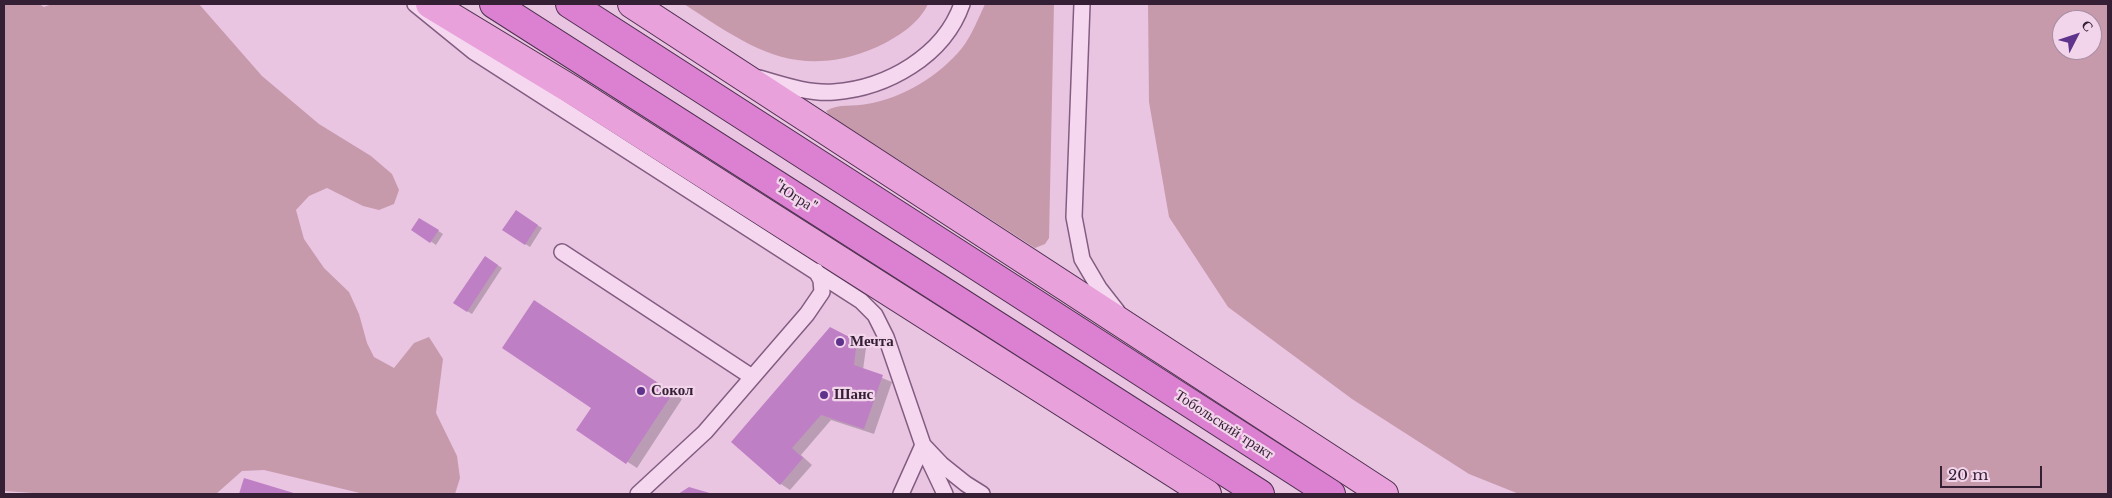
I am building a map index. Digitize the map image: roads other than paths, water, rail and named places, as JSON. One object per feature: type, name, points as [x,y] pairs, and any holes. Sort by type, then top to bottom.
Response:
[{"type":"highway","name":"\"Югра\"","points":[[494,4],[1260,494]]},
{"type":"highway","name":"Тобольский тракт","points":[[570,4],[1332,494]]},
{"type":"main road","points":[[430,4],[588,100],[1207,494]]},
{"type":"main road","points":[[634,7],[739,73],[1384,494]]},
{"type":"lane","points":[[415,4],[474,52],[861,301],[875,315],[886,337],[923,445],[945,494]]},
{"type":"lane","points":[[739,73],[805,90],[833,92],[868,87],[894,76],[917,63],[939,43],[958,17],[962,4]]},
{"type":"lane","points":[[1080,8],[1074,218],[1082,259],[1099,288],[1134,331]]},
{"type":"lane","points":[[562,252],[752,377]]},
{"type":"lane","points":[[638,494],[705,432],[817,301],[822,292],[822,286],[816,271]]},
{"type":"lane","points":[[900,494],[923,445]]},
{"type":"lane","points":[[923,445],[940,464],[982,494]]},
{"type":"place","name":"Мечта","points":[[840,342]]},
{"type":"place","name":"Сокол","points":[[641,391]]},
{"type":"place","name":"Шанс","points":[[824,395]]}]
